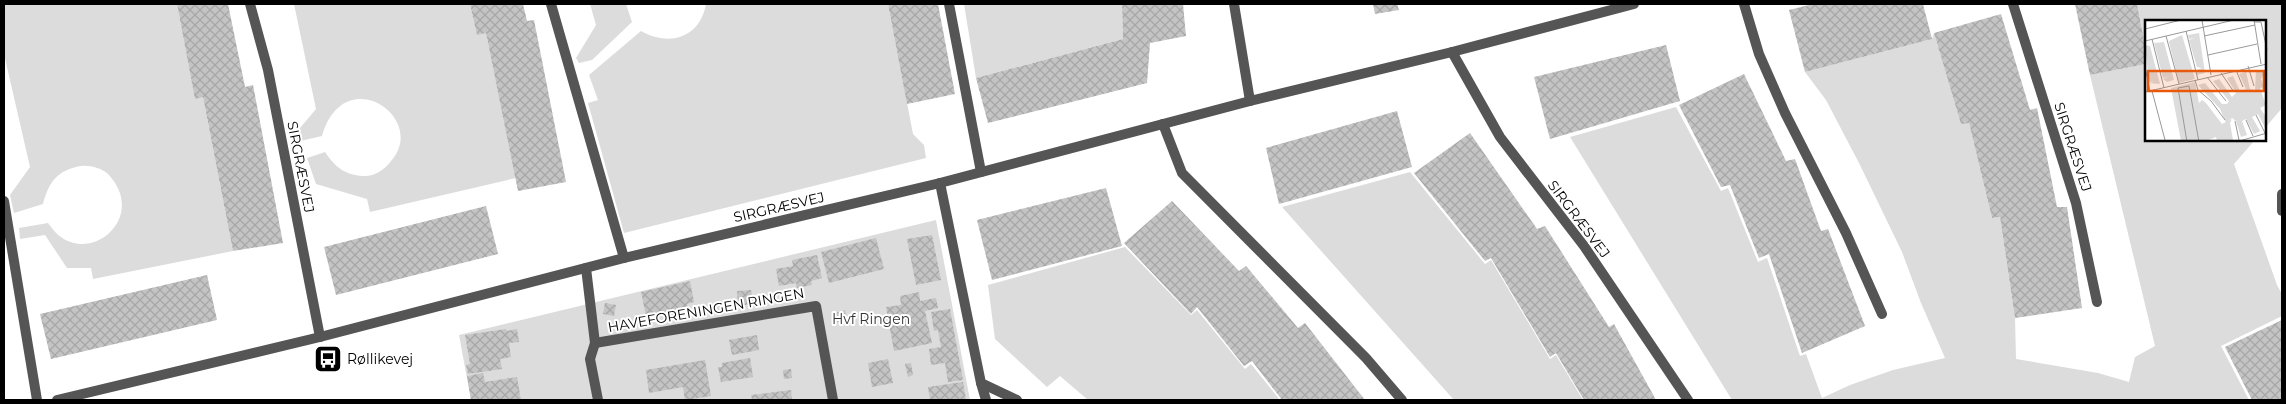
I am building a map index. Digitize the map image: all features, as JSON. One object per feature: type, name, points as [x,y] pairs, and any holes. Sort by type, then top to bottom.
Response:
[{"type":"street","name":"SIRGRÆSVEJ","points":[[250,4],[268,70],[320,336]]},
{"type":"street","points":[[551,4],[624,258]]},
{"type":"street","points":[[949,4],[981,172]]},
{"type":"street","points":[[1234,4],[1250,101]]},
{"type":"street","name":"SIRGRÆSVEJ","points":[[57,400],[89,397],[624,258],[940,184],[1250,101],[1452,52],[1634,4]]},
{"type":"street","points":[[1744,4],[1759,54],[1781,105],[1846,233],[1882,314]]},
{"type":"street","name":"SIRGRÆSVEJ","points":[[2013,4],[2076,203],[2097,302]]},
{"type":"street","name":"SIRGRÆSVEJ","points":[[1452,52],[1500,136],[1584,246],[1688,400]]},
{"type":"street","points":[[1163,124],[1182,173],[1366,358],[1402,400]]},
{"type":"street","points":[[940,184],[981,384],[986,400]]},
{"type":"street","points":[[2282,194],[2282,211]]},
{"type":"street","points":[[4,201],[37,400]]},
{"type":"street","name":"HAVEFORENINGEN RINGEN","points":[[586,268],[596,344],[590,359],[598,400]]},
{"type":"street","name":"HAVEFORENINGEN RINGEN","points":[[596,344],[816,306],[833,400]]},
{"type":"street","points":[[981,384],[1016,400]]},
{"type":"green space","points":[[4,4],[177,4],[195,98],[203,97],[233,251],[93,279],[91,268],[67,268],[45,235],[20,239],[19,228],[48,223],[61,237],[74,243],[88,243],[101,239],[112,230],[119,219],[122,205],[119,190],[108,174],[97,168],[80,166],[63,172],[54,180],[47,191],[43,204],[14,213],[10,195],[30,167],[4,54]]},
{"type":"green space","points":[[294,4],[470,4],[477,34],[486,33],[516,178],[370,212],[367,199],[316,184],[307,158],[325,152],[342,170],[358,176],[373,175],[391,161],[400,144],[399,128],[392,114],[379,104],[364,99],[347,102],[333,113],[322,136],[296,142],[295,134],[316,109]]},
{"type":"green space","points":[[590,4],[626,4],[632,22],[592,60],[579,63],[576,58],[596,25]]},
{"type":"green space","points":[[706,4],[888,4],[913,134],[924,145],[926,158],[624,233],[588,103],[598,100],[589,75],[641,31],[662,38],[682,36],[690,32],[703,16]]},
{"type":"green space","points":[[964,4],[1122,4],[1123,39],[976,78]]},
{"type":"green space","points":[[2137,4],[2282,4],[2282,108],[2266,127],[2266,20],[2145,20],[2145,46]]},
{"type":"green space","points":[[1934,33],[1961,123],[1969,123],[1992,218],[2000,217],[2015,318],[2016,359],[2098,373],[2129,382],[2135,357],[2155,346],[2090,75],[2145,64],[2145,141],[2254,141],[2234,164],[2277,285],[2282,294],[2282,316],[2221,346],[2249,400],[1732,400],[1570,137],[1676,107],[1721,191],[1728,188],[1758,262],[1767,258],[1800,356],[1806,354],[1822,398],[1850,385],[1893,370],[1945,358],[1921,303],[1902,252],[1860,165],[1826,100],[1805,72],[1932,39]]},
{"type":"green space","points":[[1410,172],[1485,264],[1491,260],[1550,359],[1556,355],[1583,400],[1454,400],[1282,207]]},
{"type":"green space","name":"Hvf Ringen","points":[[936,220],[970,400],[471,400],[459,335]]},
{"type":"green space","points":[[1125,247],[1191,315],[1197,310],[1245,369],[1251,364],[1280,400],[1088,400],[1060,376],[1047,387],[995,339],[988,285]]},
{"type":"building","points":[[177,4],[228,4],[245,87],[253,85],[283,243],[233,251],[203,97],[195,99]]},
{"type":"building","points":[[470,4],[523,4],[527,21],[534,20],[566,182],[518,191],[486,33],[477,35]]},
{"type":"building","points":[[888,4],[938,4],[955,94],[907,104]]},
{"type":"building","points":[[1122,4],[1183,4],[1186,36],[1150,43],[1147,83],[988,123],[976,78],[1123,39]]},
{"type":"building","points":[[1373,4],[1397,4],[1399,10],[1375,14]]},
{"type":"building","points":[[1813,4],[1923,4],[1932,39],[1805,72],[1789,10]]},
{"type":"building","points":[[2075,4],[2137,4],[2145,46],[2145,64],[2090,75]]},
{"type":"building","points":[[2001,14],[2030,110],[2037,108],[2057,207],[2067,207],[2082,308],[2015,318],[2000,217],[1992,218],[1969,123],[1961,124],[1934,33]]},
{"type":"building","points":[[1666,45],[1680,101],[1550,139],[1534,77]]},
{"type":"building","points":[[1744,74],[1786,161],[1795,159],[1821,231],[1828,229],[1865,326],[1802,353],[1769,254],[1759,258],[1730,185],[1721,187],[1679,105]]},
{"type":"building","points":[[1397,111],[1412,167],[1279,204],[1266,148]]},
{"type":"building","points":[[1470,133],[1537,229],[1545,226],[1609,327],[1614,324],[1656,400],[1584,400],[1556,353],[1550,357],[1491,258],[1485,261],[1414,173]]},
{"type":"building","points":[[1106,188],[1122,246],[992,280],[977,220]]},
{"type":"building","points":[[1172,201],[1239,271],[1246,266],[1298,328],[1305,323],[1365,400],[1282,400],[1252,361],[1244,366],[1197,307],[1191,314],[1124,243]]},
{"type":"building","points":[[486,206],[498,254],[336,295],[324,247]]},
{"type":"building","points":[[932,235],[941,280],[916,285],[907,239]]},
{"type":"building","points":[[876,238],[884,269],[829,283],[821,252]]},
{"type":"building","points":[[817,255],[822,278],[811,281],[812,285],[797,288],[796,283],[779,286],[776,269],[793,266],[792,260]]},
{"type":"building","points":[[207,275],[217,320],[51,359],[40,314]]},
{"type":"building","points":[[690,281],[694,302],[687,304],[688,307],[646,316],[641,292]]},
{"type":"building","points":[[751,290],[753,304],[738,306],[737,291]]},
{"type":"building","points":[[919,292],[920,301],[936,298],[938,308],[925,311],[932,343],[894,351],[886,307],[901,305],[900,296]]},
{"type":"building","points":[[605,303],[616,305],[614,316],[603,314]]},
{"type":"building","points":[[950,309],[963,380],[948,382],[945,363],[931,365],[929,349],[941,347],[938,330],[934,331],[931,312]]},
{"type":"building","points":[[845,310],[847,320],[834,323],[832,314]]},
{"type":"building","points":[[2282,320],[2282,400],[2252,400],[2225,347]]},
{"type":"building","points":[[506,329],[507,331],[517,329],[519,342],[509,343],[511,357],[500,359],[502,369],[468,374],[466,365],[470,364],[465,335]]},
{"type":"building","points":[[757,335],[759,350],[732,355],[729,340]]},
{"type":"building","points":[[750,358],[753,377],[721,382],[718,367],[722,367],[722,363]]},
{"type":"building","points":[[888,359],[893,383],[872,387],[868,363]]},
{"type":"building","points":[[705,360],[711,396],[685,400],[683,387],[649,393],[646,370]]},
{"type":"building","points":[[911,363],[913,375],[908,377],[905,364]]},
{"type":"building","points":[[791,369],[792,378],[784,379],[783,370]]},
{"type":"building","points":[[483,373],[485,382],[517,377],[521,400],[471,400],[467,376]]},
{"type":"building","points":[[963,382],[966,400],[930,400],[928,387]]},
{"type":"building","points":[[791,390],[792,400],[752,400],[751,395]]},
{"type":"place","name":"Røllikevej","points":[[328,359]]}]
